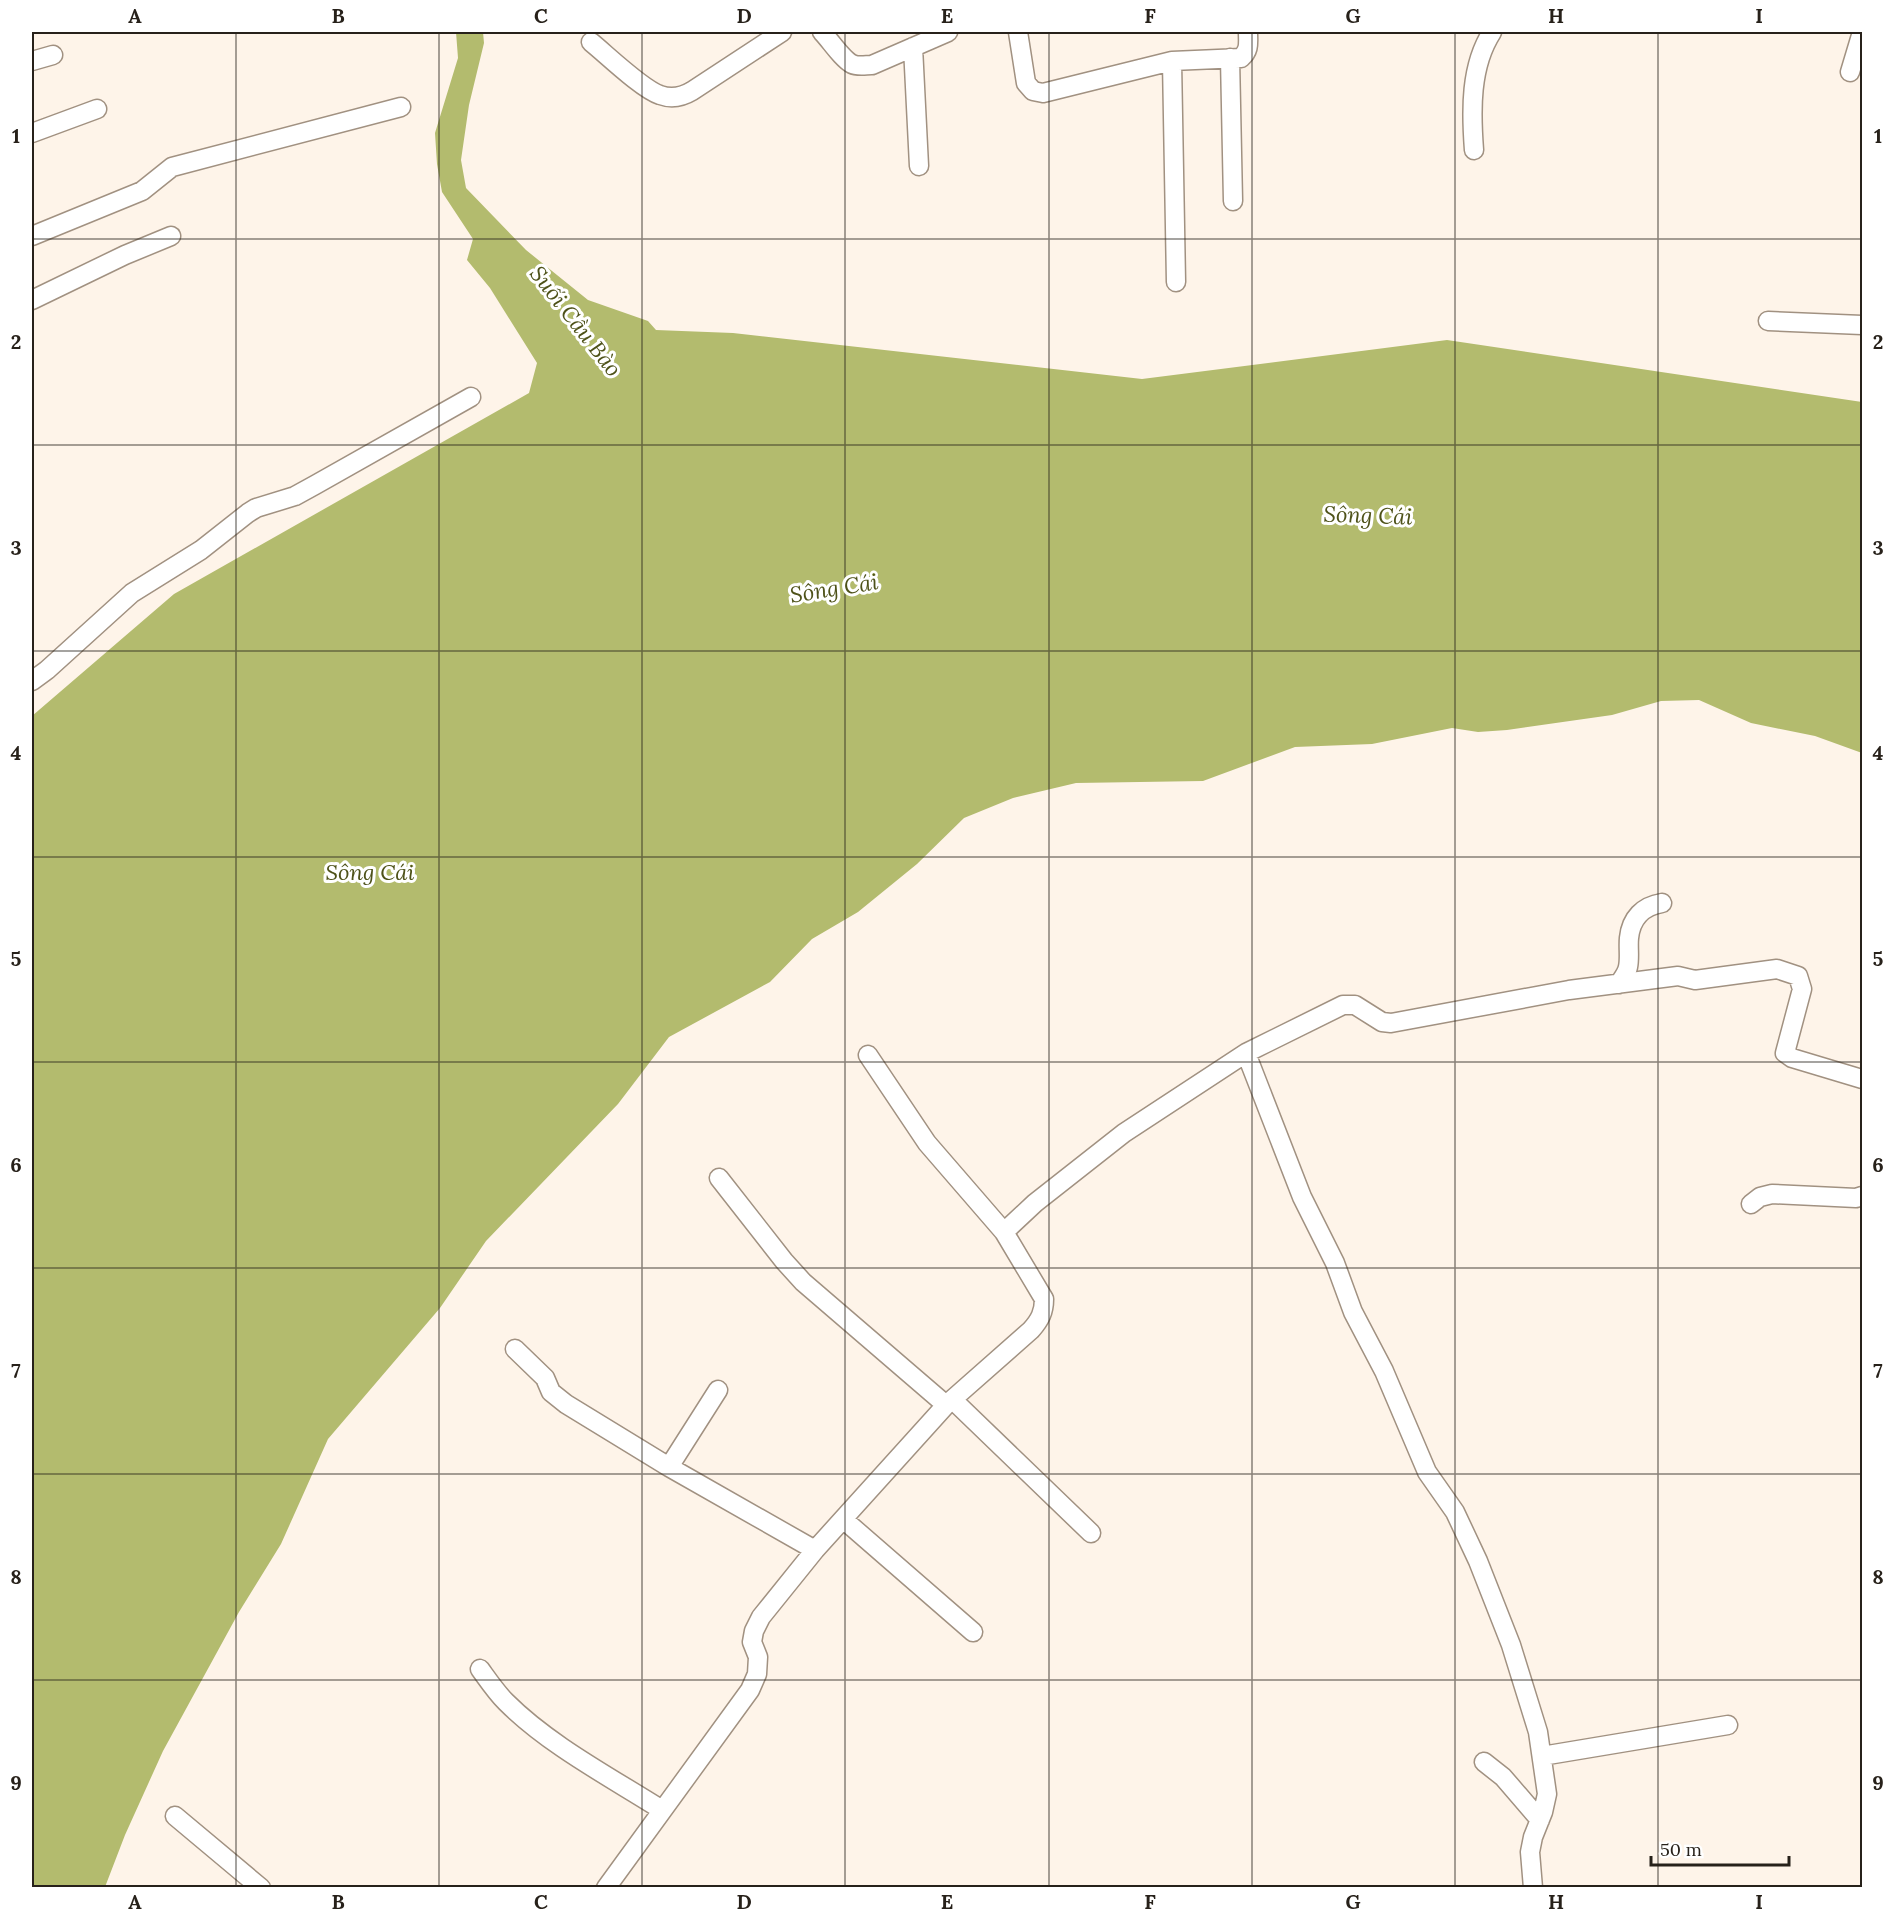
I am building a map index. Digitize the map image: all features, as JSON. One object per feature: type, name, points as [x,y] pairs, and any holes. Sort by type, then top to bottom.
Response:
[{"type":"street","points":[[591,42],[650,90],[668,97],[682,97],[782,32]]},
{"type":"street","points":[[822,32],[847,60],[860,66],[872,65],[948,32]]},
{"type":"street","points":[[1018,32],[1026,83],[1033,91],[1043,93],[1172,61],[1241,58],[1247,53],[1249,46],[1248,32]]},
{"type":"street","points":[[1474,150],[1472,116],[1477,73],[1485,42],[1492,32]]},
{"type":"street","points":[[1850,72],[1862,32]]},
{"type":"street","points":[[913,47],[919,166]]},
{"type":"street","points":[[32,62],[53,55]]},
{"type":"street","points":[[1230,58],[1233,201]]},
{"type":"street","points":[[1172,61],[1176,282]]},
{"type":"street","points":[[32,236],[142,191],[172,166],[401,106]]},
{"type":"street","points":[[32,133],[97,109]]},
{"type":"street","points":[[32,300],[125,255],[171,236]]},
{"type":"street","points":[[1768,321],[1863,325]]},
{"type":"street","points":[[32,681],[132,593],[201,550],[248,513],[256,508],[295,496],[471,397]]},
{"type":"street","points":[[1619,984],[1628,968],[1629,935],[1634,921],[1640,911],[1650,905],[1662,903]]},
{"type":"street","points":[[1004,1232],[1035,1203],[1124,1133],[1246,1053],[1343,1005],[1355,1005],[1382,1022],[1391,1023],[1569,990],[1678,976],[1695,980],[1777,969],[1798,976],[1802,989],[1785,1053],[1792,1058],[1863,1079]]},
{"type":"street","points":[[1246,1053],[1302,1197],[1335,1263],[1353,1312],[1384,1371],[1427,1472],[1455,1512],[1511,1645],[1538,1732],[1547,1794],[1530,1852],[1533,1887]]},
{"type":"street","points":[[606,1887],[750,1690],[757,1674],[758,1657],[752,1642],[754,1631],[761,1617],[815,1550],[949,1402],[1031,1330],[1040,1319],[1044,1308],[1044,1299],[1004,1232],[927,1143],[868,1055]]},
{"type":"street","points":[[719,1178],[803,1282],[949,1402],[1092,1533]]},
{"type":"street","points":[[1751,1204],[1760,1197],[1772,1194],[1856,1198],[1863,1196]]},
{"type":"street","points":[[515,1349],[545,1378],[551,1392],[566,1404],[669,1467],[815,1550]]},
{"type":"street","points":[[669,1467],[718,1390]]},
{"type":"street","points":[[843,1519],[973,1632]]},
{"type":"street","points":[[480,1669],[504,1700],[532,1725],[574,1755],[662,1810]]},
{"type":"street","points":[[1542,1756],[1728,1725]]},
{"type":"street","points":[[1484,1762],[1503,1777],[1540,1820]]},
{"type":"street","points":[[175,1816],[261,1887]]},
{"type":"water","name":"Sông Cái","points":[[456,32],[483,32],[484,43],[469,105],[461,160],[466,188],[526,250],[588,300],[648,321],[656,330],[733,333],[1142,379],[1447,340],[1862,402],[1862,753],[1815,736],[1751,723],[1699,700],[1661,701],[1612,715],[1507,730],[1478,732],[1452,728],[1372,744],[1295,747],[1203,781],[1076,783],[1013,798],[964,818],[917,864],[858,912],[812,939],[770,982],[669,1037],[618,1104],[486,1241],[440,1308],[328,1439],[281,1544],[239,1612],[163,1751],[125,1835],[105,1887],[32,1887],[32,716],[174,594],[529,393],[537,363],[490,288],[467,260],[473,239],[442,192],[435,133],[458,58]]},
{"type":"water label","name":"Suối Cầu Bào","points":[[576,321]]}]
